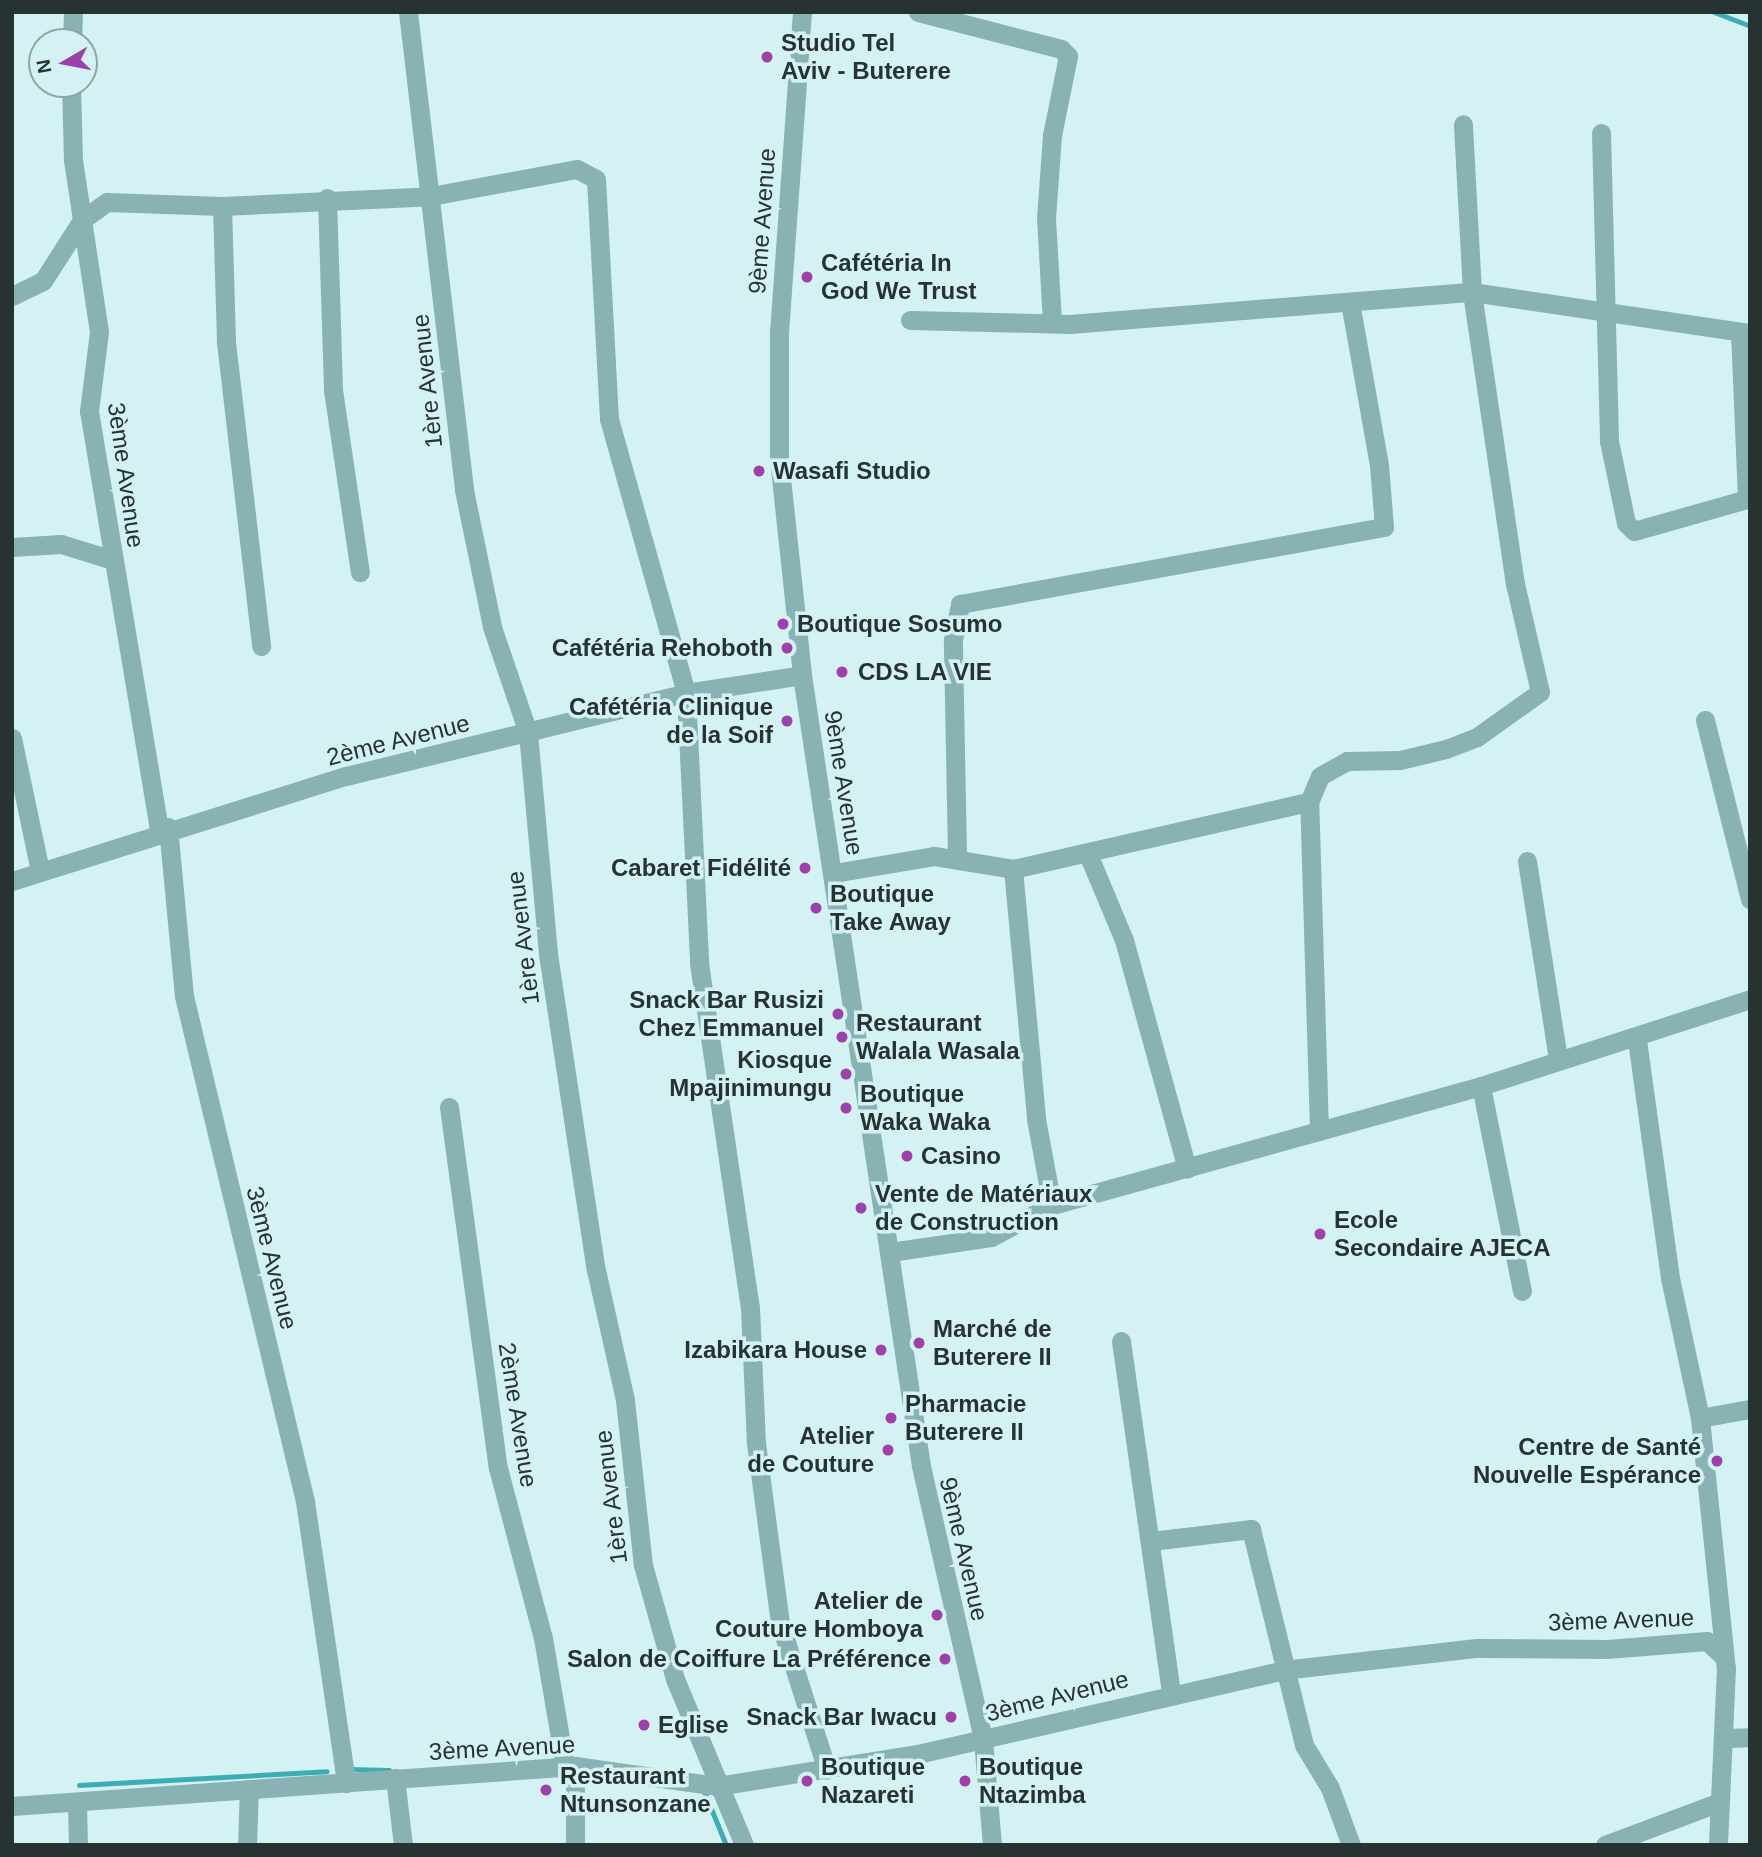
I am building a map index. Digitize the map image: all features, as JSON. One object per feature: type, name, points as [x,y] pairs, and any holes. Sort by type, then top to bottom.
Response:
[{"type":"street","name":"1ère Avenue","points":[[408,12],[464,490],[492,627],[528,733],[550,967],[596,1270],[625,1400],[643,1565],[674,1679],[744,1845]]},
{"type":"street","name":"9ème Avenue","points":[[802,12],[777,392],[802,675],[834,873],[920,1466],[983,1740],[992,1845]]},
{"type":"street","points":[[919,12],[1061,49],[1068,56],[1052,135],[1046,218],[1052,323]]},
{"type":"street","name":"3ème Avenue","points":[[72,98],[82,220],[99,341],[89,411],[113,560],[163,828],[184,996],[305,1501],[346,1783]]},
{"type":"street","points":[[1319,1131],[1308,802],[1333,766],[1446,749],[1477,737],[1540,692],[1515,584],[1472,292],[1464,124]]},
{"type":"street","points":[[911,320],[1052,323],[1472,292],[1604,311],[1745,333],[1748,499],[1634,531],[1626,523],[1609,441],[1604,311],[1601,133]]},
{"type":"street","points":[[12,296],[43,281],[82,220],[107,202],[222,206],[327,198],[431,196],[577,169],[596,179],[608,419],[686,693],[699,963],[750,1307],[756,1443],[770,1555],[786,1655],[827,1770]]},
{"type":"street","points":[[327,198],[333,390],[360,572]]},
{"type":"street","points":[[222,206],[226,342],[261,646]]},
{"type":"street","points":[[957,856],[952,677],[960,604],[1384,527],[1380,465],[1350,303]]},
{"type":"street","points":[[12,547],[61,544],[113,560]]},
{"type":"street","name":"2ème Avenue","points":[[12,881],[163,828],[686,693],[802,675]]},
{"type":"street","points":[[1706,720],[1750,899]]},
{"type":"street","points":[[12,738],[40,871]]},
{"type":"street","points":[[834,873],[957,856],[1013,869],[1088,855],[1308,802]]},
{"type":"street","points":[[1088,855],[1125,940],[1187,1168]]},
{"type":"street","points":[[1527,861],[1558,1060]]},
{"type":"street","points":[[1013,869],[1036,1119],[1052,1205]]},
{"type":"street","points":[[890,1252],[991,1237],[1052,1205],[1481,1086],[1558,1060],[1637,1040],[1750,999]]},
{"type":"street","points":[[1637,1040],[1670,1278],[1700,1418],[1724,1657],[1726,1738],[1717,1803],[1718,1845]]},
{"type":"street","points":[[1481,1086],[1522,1292]]},
{"type":"street","name":"2ème Avenue","points":[[449,1107],[498,1468],[543,1638],[570,1767],[575,1845]]},
{"type":"street","points":[[1121,1341],[1171,1694]]},
{"type":"street","points":[[1700,1418],[1750,1409]]},
{"type":"street","points":[[1151,1541],[1251,1529],[1283,1670],[1304,1745],[1335,1799],[1352,1845]]},
{"type":"street","name":"3ème Avenue","points":[[12,1806],[77,1805],[249,1789],[570,1767],[717,1786],[827,1770],[983,1740],[1283,1670],[1477,1648],[1607,1649],[1707,1641],[1724,1657]]},
{"type":"street","points":[[1726,1738],[1750,1737]]},
{"type":"street","name":"3ème Avenue","points":[[395,1778],[403,1845]]},
{"type":"street","points":[[247,1845],[249,1789]]},
{"type":"street","points":[[1605,1845],[1717,1803]]},
{"type":"street","points":[[77,1805],[78,1845]]},
{"type":"waterway","points":[[1714,12],[1750,26]]},
{"type":"waterway","points":[[347,1769],[389,1770]]},
{"type":"waterway","points":[[79,1785],[327,1771]]},
{"type":"waterway","points":[[703,1789],[726,1845]]},
{"type":"place","name":"Studio Tel Aviv - Buterere","points":[[767,57]]},
{"type":"place","name":"Cafétéria In God We Trust","points":[[807,277]]},
{"type":"place","name":"Wasafi Studio","points":[[759,471]]},
{"type":"place","name":"Boutique Sosumo","points":[[783,624]]},
{"type":"place","name":"Cafétéria Rehoboth","points":[[787,648]]},
{"type":"place","name":"CDS LA VIE","points":[[842,672]]},
{"type":"place","name":"Cafétéria Clinique de la Soif","points":[[787,721]]},
{"type":"place","name":"Cabaret Fidélité","points":[[805,868]]},
{"type":"place","name":"Boutique Take Away","points":[[816,908]]},
{"type":"place","name":"Snack Bar Rusizi Chez Emmanuel","points":[[838,1014]]},
{"type":"place","name":"Restaurant Walala Wasala","points":[[842,1037]]},
{"type":"place","name":"Kiosque Mpajinimungu","points":[[846,1074]]},
{"type":"place","name":"Boutique Waka Waka","points":[[846,1108]]},
{"type":"place","name":"Casino","points":[[907,1156]]},
{"type":"place","name":"Vente de Matériaux de Construction","points":[[861,1208]]},
{"type":"place","name":"Ecole Secondaire AJECA","points":[[1320,1234]]},
{"type":"place","name":"Marché de Buterere II","points":[[919,1343]]},
{"type":"place","name":"Izabikara House","points":[[881,1350]]},
{"type":"place","name":"Pharmacie Buterere II","points":[[891,1418]]},
{"type":"place","name":"Atelier de Couture","points":[[888,1450]]},
{"type":"place","name":"Centre de Santé Nouvelle Espérance","points":[[1717,1461]]},
{"type":"place","name":"Atelier de Couture Homboya","points":[[937,1615]]},
{"type":"place","name":"Salon de Coiffure La Préférence","points":[[945,1659]]},
{"type":"place","name":"Snack Bar Iwacu","points":[[951,1717]]},
{"type":"place","name":"Eglise","points":[[644,1725]]},
{"type":"place","name":"Boutique Nazareti","points":[[807,1781]]},
{"type":"place","name":"Boutique Ntazimba","points":[[965,1781]]},
{"type":"place","name":"Restaurant Ntunsonzane","points":[[546,1790]]}]
